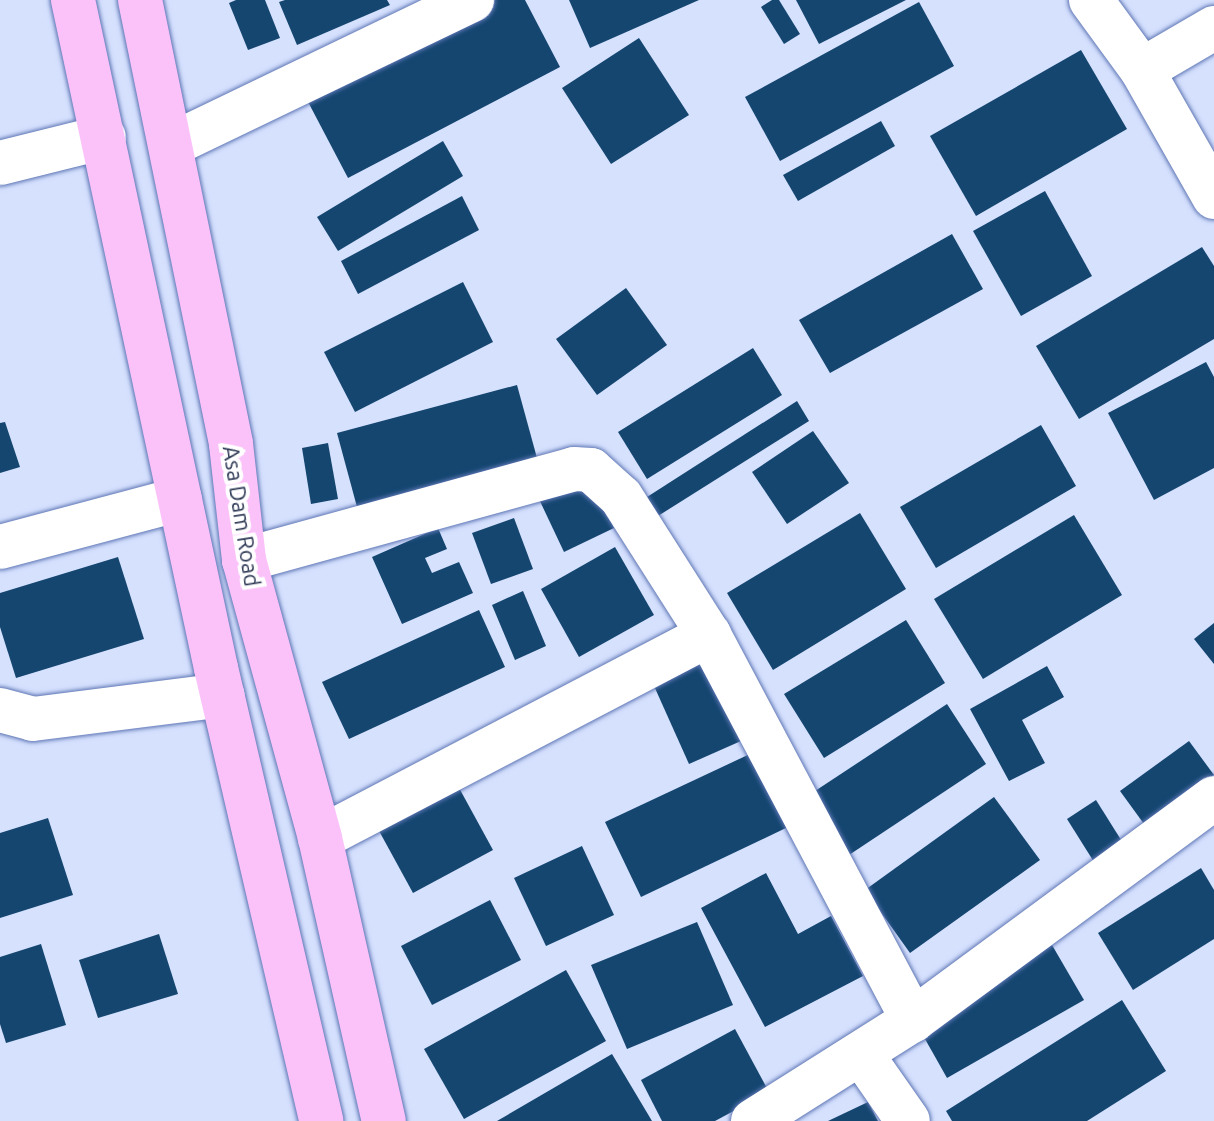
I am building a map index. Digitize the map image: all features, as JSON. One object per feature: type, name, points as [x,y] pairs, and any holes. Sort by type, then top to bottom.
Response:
[{"type":"main road","points":[[73,0],[222,695],[321,1121]]},
{"type":"main road","name":"Asa Dam Road","points":[[140,0],[173,144],[231,444],[244,560],[320,838],[384,1121]]},
{"type":"main road","points":[[176,478],[231,444]]},
{"type":"street","points":[[173,144],[472,0]]},
{"type":"street","points":[[1091,0],[1142,70],[1214,197]]},
{"type":"street","points":[[1142,70],[1214,28]]},
{"type":"street","points":[[0,163],[104,137]]},
{"type":"street","points":[[244,560],[574,469],[591,470],[621,497],[709,635],[913,1020]]},
{"type":"street","points":[[0,547],[176,478]]},
{"type":"street","points":[[320,838],[709,635]]},
{"type":"street","points":[[0,710],[33,719],[222,695]]},
{"type":"street","points":[[753,1121],[913,1020],[1214,798]]},
{"type":"street","points":[[862,1055],[908,1121]]},
{"type":"building","points":[[236,0],[265,0],[280,38],[248,50],[229,3]]},
{"type":"building","points":[[387,0],[390,5],[297,45],[279,2]]},
{"type":"building","points":[[494,0],[525,0],[560,67],[348,178],[306,98]]},
{"type":"building","points":[[569,0],[699,0],[590,48]]},
{"type":"building","points":[[772,0],[779,0],[800,34],[784,44],[761,7]]},
{"type":"building","points":[[796,0],[906,0],[819,44]]},
{"type":"building","points":[[919,2],[954,66],[780,161],[745,97]]},
{"type":"building","points":[[639,38],[689,115],[611,164],[562,88]]},
{"type":"building","points":[[1081,50],[1127,129],[976,216],[930,136]]},
{"type":"building","points":[[881,121],[895,146],[798,201],[783,175]]},
{"type":"building","points":[[443,141],[463,176],[338,251],[317,217]]},
{"type":"building","points":[[1045,191],[1092,276],[1021,316],[973,231]]},
{"type":"building","points":[[462,196],[479,230],[358,294],[341,261]]},
{"type":"building","points":[[952,234],[983,289],[830,373],[799,320]]},
{"type":"building","points":[[1202,247],[1214,266],[1214,339],[1079,419],[1036,346]]},
{"type":"building","points":[[463,282],[493,342],[355,412],[324,352]]},
{"type":"building","points":[[626,288],[667,345],[597,395],[556,339]]},
{"type":"building","points":[[753,348],[782,395],[647,479],[618,432]]},
{"type":"building","points":[[1206,362],[1214,377],[1214,468],[1154,500],[1108,413]]},
{"type":"building","points":[[517,385],[537,458],[357,507],[337,433]]},
{"type":"building","points":[[797,401],[809,421],[658,516],[647,497]]},
{"type":"building","points":[[5,422],[20,467],[0,473],[0,423]]},
{"type":"building","points":[[1041,425],[1076,486],[936,568],[900,507]]},
{"type":"building","points":[[813,431],[849,483],[787,524],[752,472]]},
{"type":"building","points":[[328,443],[338,499],[311,504],[302,448]]},
{"type":"building","points":[[588,474],[614,528],[564,552],[538,497]]},
{"type":"building","points":[[860,513],[906,589],[773,670],[727,593]]},
{"type":"building","points":[[1074,515],[1122,595],[983,679],[934,599]]},
{"type":"building","points":[[514,518],[533,569],[491,584],[472,533]]},
{"type":"building","points":[[438,528],[447,549],[425,558],[432,573],[459,562],[473,593],[402,624],[372,557]]},
{"type":"building","points":[[615,547],[654,615],[579,657],[541,589]]},
{"type":"building","points":[[118,557],[144,639],[16,678],[0,627],[0,593]]},
{"type":"building","points":[[523,591],[546,646],[515,660],[492,605]]},
{"type":"building","points":[[479,610],[505,667],[349,739],[322,682]]},
{"type":"building","points":[[906,620],[945,683],[824,758],[784,694]]},
{"type":"building","points":[[1214,623],[1214,664],[1194,639]]},
{"type":"building","points":[[712,651],[750,737],[689,764],[650,677]]},
{"type":"building","points":[[1047,666],[1064,697],[1022,720],[1045,763],[1009,781],[970,709]]},
{"type":"building","points":[[947,704],[986,764],[849,855],[809,795]]},
{"type":"building","points":[[1189,741],[1214,775],[1144,824],[1120,791]]},
{"type":"building","points":[[752,753],[788,827],[641,897],[605,822]]},
{"type":"building","points":[[458,786],[493,850],[413,893],[378,829]]},
{"type":"building","points":[[994,797],[1040,860],[910,953],[865,890]]},
{"type":"building","points":[[1096,800],[1123,843],[1094,862],[1067,819]]},
{"type":"building","points":[[48,818],[73,895],[0,918],[0,833]]},
{"type":"building","points":[[582,846],[614,915],[546,946],[514,878]]},
{"type":"building","points":[[1201,868],[1214,890],[1214,939],[1133,990],[1098,933]]},
{"type":"building","points":[[766,873],[798,934],[831,916],[863,976],[765,1027],[701,908]]},
{"type":"building","points":[[490,900],[521,960],[432,1005],[401,946]]},
{"type":"building","points":[[697,922],[733,1005],[627,1049],[591,965]]},
{"type":"building","points":[[159,934],[178,994],[98,1018],[79,960]]},
{"type":"building","points":[[41,944],[66,1025],[6,1043],[0,1024],[0,957]]},
{"type":"building","points":[[1052,945],[1084,1000],[947,1078],[916,1023]]},
{"type":"building","points":[[566,970],[606,1041],[464,1119],[424,1049]]},
{"type":"building","points":[[1122,1000],[1166,1071],[1087,1121],[952,1121],[946,1111]]},
{"type":"building","points":[[735,1029],[769,1092],[715,1121],[662,1121],[641,1080]]},
{"type":"building","points":[[612,1054],[652,1121],[497,1121]]},
{"type":"building","points":[[868,1102],[878,1121],[828,1121]]}]
